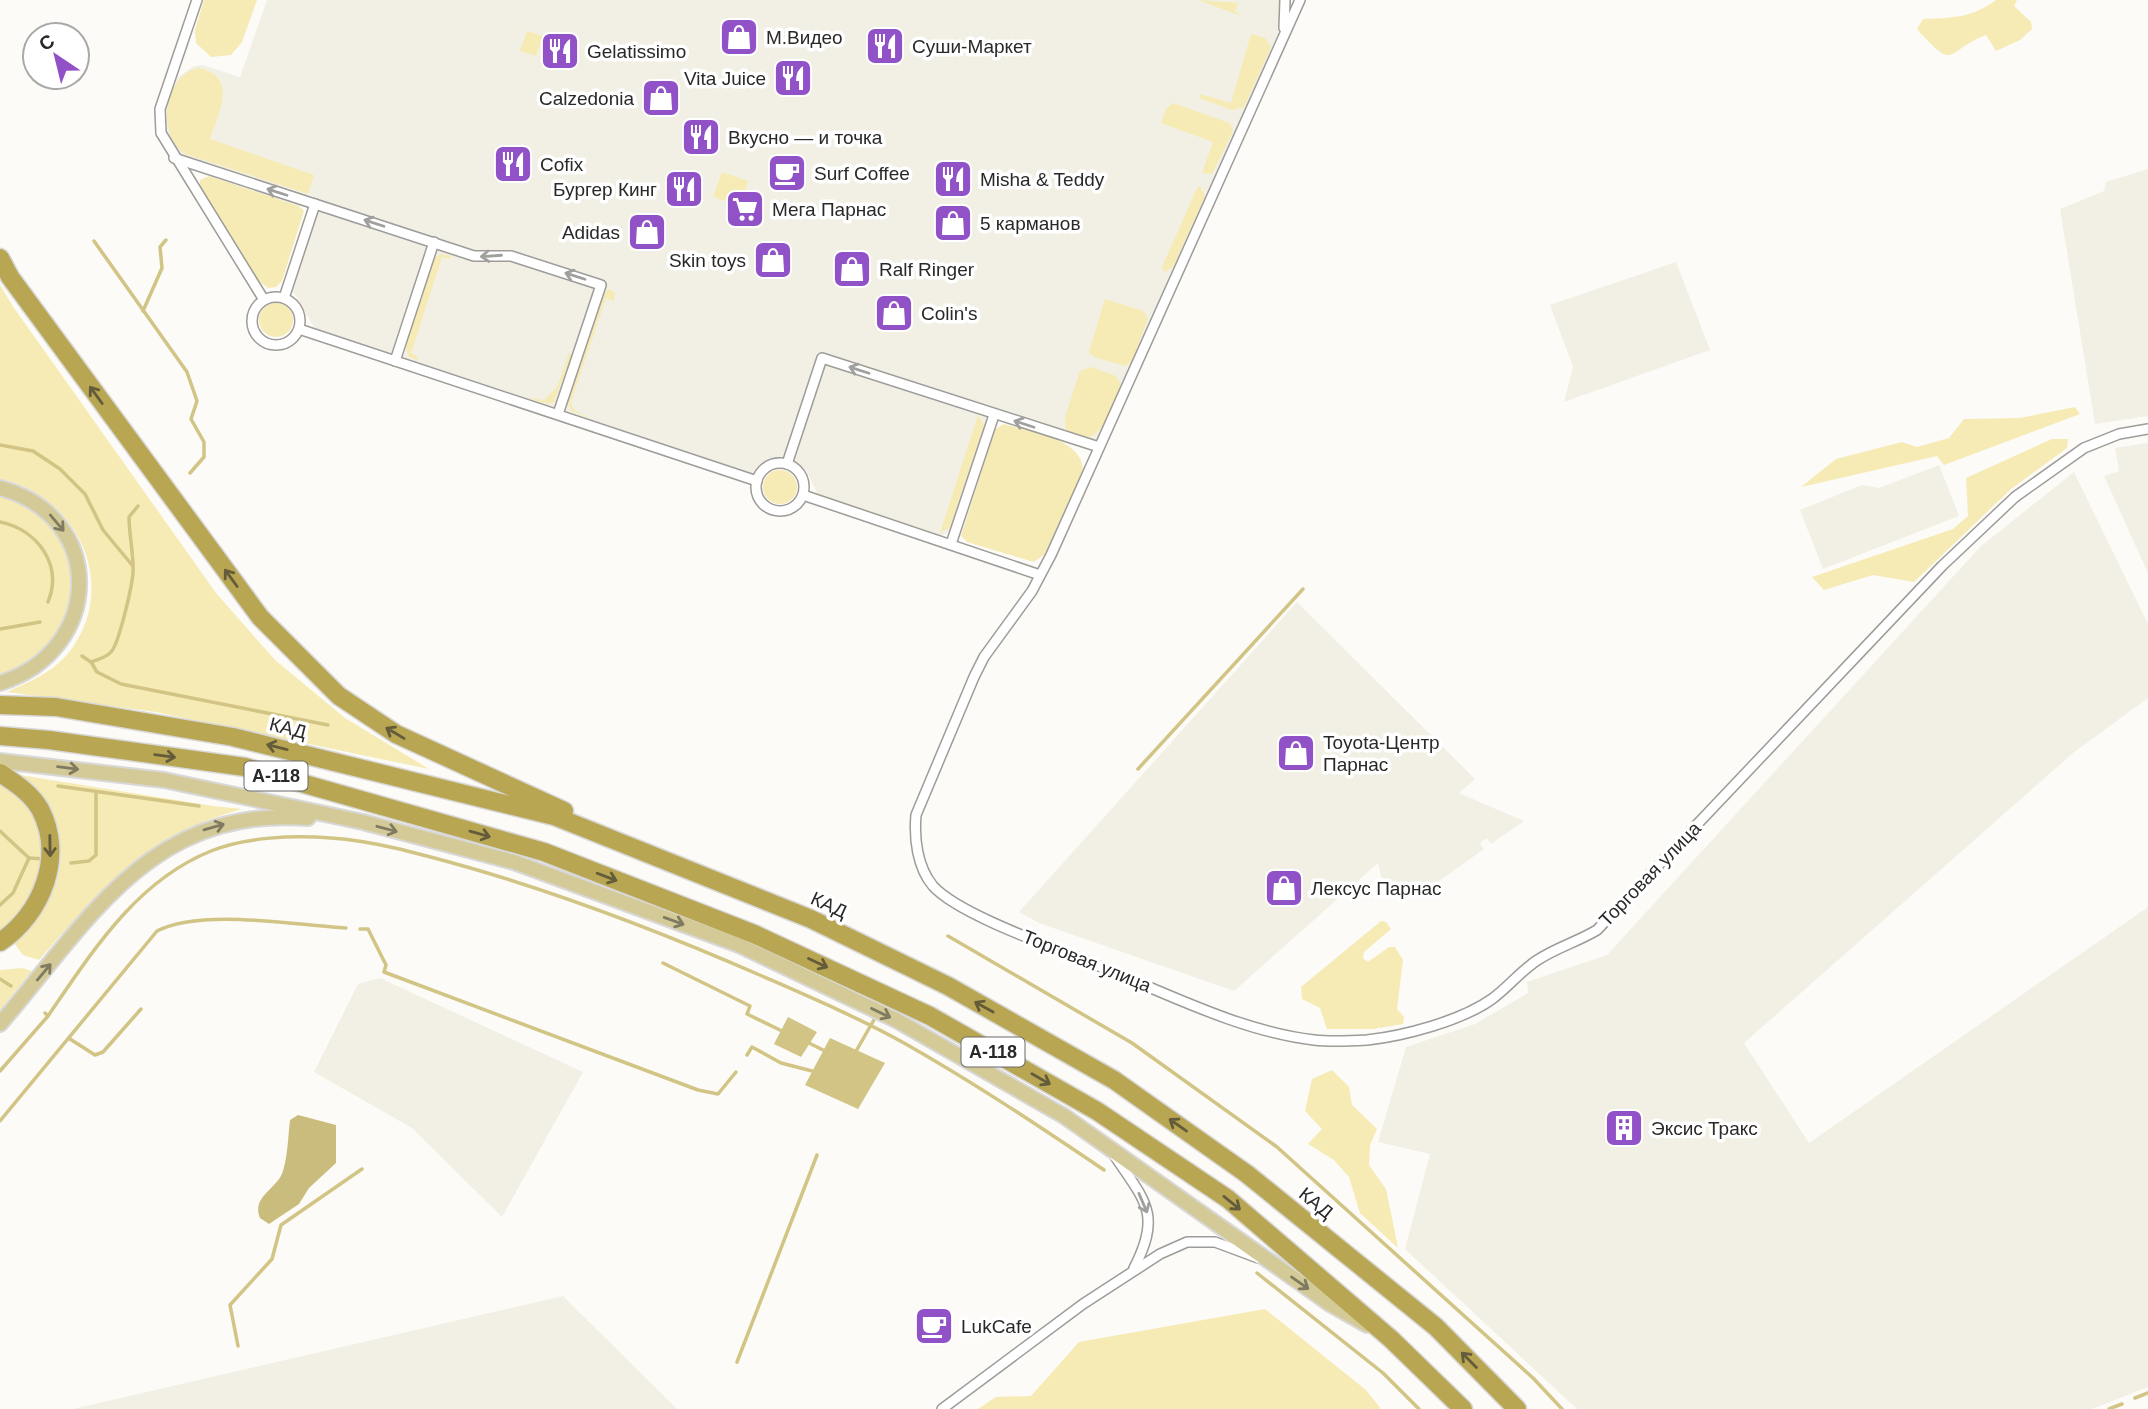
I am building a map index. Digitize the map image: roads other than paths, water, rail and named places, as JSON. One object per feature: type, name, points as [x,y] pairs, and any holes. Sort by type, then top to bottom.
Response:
[{"type":"highway","points":[[0,258],[10,277],[260,617],[339,696],[396,734],[556,806],[608,837]]},
{"type":"highway","name":"КАД","points":[[0,705],[56,707],[233,737],[554,816],[811,919],[948,986],[1114,1080],[1247,1174],[1436,1327],[1517,1409]]},
{"type":"highway","name":"А-118","points":[[0,736],[49,740],[245,767],[544,852],[754,934],[930,1016],[1097,1111],[1227,1199],[1391,1339],[1463,1409]]},
{"type":"highway","points":[[0,773],[21,787],[39,808],[50,834],[50,853],[41,898],[24,923],[0,942]]},
{"type":"main road","points":[[0,488],[22,494],[44,509],[61,526],[74,547],[80,588],[73,621],[60,644],[27,673],[0,683]]},
{"type":"main road","points":[[0,761],[164,780],[363,822],[514,862],[739,945],[896,1020],[1065,1116],[1330,1304],[1391,1339]]},
{"type":"main road","points":[[0,1024],[106,897],[140,865],[173,844],[236,821],[278,816],[363,822]]},
{"type":"street","points":[[197,0],[160,109],[160,133],[264,300]]},
{"type":"street","points":[[1283,36],[1285,0]]},
{"type":"street","points":[[803,495],[1040,575],[1300,0]]},
{"type":"street","points":[[174,158],[481,258],[510,256],[601,285],[558,414]]},
{"type":"street","points":[[284,298],[315,204]]},
{"type":"street","points":[[395,361],[434,242]]},
{"type":"street","points":[[284,298],[300,314],[299,329],[289,342],[273,345],[258,337],[254,330],[253,313],[264,300],[284,298]]},
{"type":"street","points":[[299,329],[757,481]]},
{"type":"street","points":[[787,464],[822,358],[1099,447]]},
{"type":"street","points":[[951,544],[994,415]]},
{"type":"street","name":"Торговая улица","points":[[1040,575],[974,677],[916,816],[918,852],[932,885],[961,906],[1018,933],[1259,1027],[1314,1040],[1367,1040],[1417,1031],[1489,1002],[1533,963],[1555,949],[1597,930],[1942,566],[2015,497],[2096,442],[2148,429]]},
{"type":"street","points":[[787,464],[800,473],[803,495],[794,507],[773,510],[761,502],[757,481],[772,465],[787,464]]},
{"type":"street","points":[[1107,1145],[1144,1201],[1150,1224],[1147,1244],[1133,1269]]},
{"type":"street","points":[[942,1409],[1133,1269],[1187,1242],[1214,1242],[1270,1262]]},
{"type":"waterway","points":[[143,311],[162,268],[160,247],[166,240]]},
{"type":"waterway","points":[[94,241],[187,372],[197,401],[191,419],[204,442],[204,457],[190,473]]},
{"type":"waterway","points":[[0,445],[33,451],[60,469],[85,494],[103,530],[132,565]]},
{"type":"waterway","points":[[82,656],[91,662],[104,657],[111,652],[118,638],[133,573],[129,517],[138,506]]},
{"type":"waterway","points":[[0,522],[26,533],[44,551],[52,575],[48,602]]},
{"type":"waterway","points":[[1138,769],[1303,589]]},
{"type":"waterway","points":[[0,629],[40,622]]},
{"type":"waterway","points":[[91,662],[97,672],[121,684],[328,725]]},
{"type":"waterway","points":[[58,786],[199,806]]},
{"type":"waterway","points":[[71,863],[89,861],[96,855],[96,792]]},
{"type":"waterway","points":[[0,831],[29,858],[44,859]]},
{"type":"waterway","points":[[45,1013],[48,1016],[81,967],[118,921],[160,880],[184,864],[225,846],[270,838],[331,838],[365,842],[467,867],[579,903],[690,945],[798,992],[870,1025],[930,1058],[1104,1170]]},
{"type":"waterway","points":[[0,905],[13,893],[29,858]]},
{"type":"waterway","points":[[0,1121],[157,931],[176,924],[222,919],[346,928]]},
{"type":"waterway","points":[[360,929],[368,929],[386,965],[384,972],[698,1090],[718,1094],[736,1072]]},
{"type":"waterway","points":[[948,936],[1132,1043],[1277,1147],[1533,1378],[1562,1409]]},
{"type":"waterway","points":[[663,963],[750,1006],[747,1014],[784,1032]]},
{"type":"waterway","points":[[0,979],[11,986]]},
{"type":"waterway","points":[[70,1039],[95,1055],[103,1052],[141,1009]]},
{"type":"waterway","points":[[0,1071],[48,1016]]},
{"type":"waterway","points":[[855,1053],[875,1018]]},
{"type":"waterway","points":[[807,1042],[825,1051]]},
{"type":"waterway","points":[[747,1055],[752,1047],[781,1063],[816,1072]]},
{"type":"waterway","points":[[737,1362],[817,1155]]},
{"type":"waterway","points":[[238,1346],[230,1305],[272,1259],[281,1225],[362,1169]]},
{"type":"waterway","points":[[1257,1273],[1383,1373],[1419,1409]]},
{"type":"waterway","points":[[2135,1398],[2148,1393]]},
{"type":"waterway","points":[[2109,1409],[2122,1404]]},
{"type":"place","name":"М.Видео","points":[[739,37]]},
{"type":"place","name":"Суши-Маркет","points":[[885,46]]},
{"type":"place","name":"Gelatissimo","points":[[560,51]]},
{"type":"place","name":"Vita Juice","points":[[793,78]]},
{"type":"place","name":"Calzedonia","points":[[661,98]]},
{"type":"place","name":"Вкусно — и точка","points":[[701,137]]},
{"type":"place","name":"Cofix","points":[[513,164]]},
{"type":"place","name":"Surf Coffee","points":[[787,173]]},
{"type":"place","name":"Misha & Teddy","points":[[953,179]]},
{"type":"place","name":"Бургер Кинг","points":[[684,189]]},
{"type":"place","name":"Мега Парнас","points":[[745,209]]},
{"type":"place","name":"5 карманов","points":[[953,223]]},
{"type":"place","name":"Adidas","points":[[647,232]]},
{"type":"place","name":"Skin toys","points":[[773,260]]},
{"type":"place","name":"Ralf Ringer","points":[[852,269]]},
{"type":"place","name":"Colin's","points":[[894,313]]},
{"type":"place","name":"Toyota-Центр Парнас","points":[[1296,753]]},
{"type":"place","name":"Лексус Парнас","points":[[1284,888]]},
{"type":"place","name":"Эксис Тракс","points":[[1624,1128]]},
{"type":"place","name":"LukCafe","points":[[934,1326]]}]
